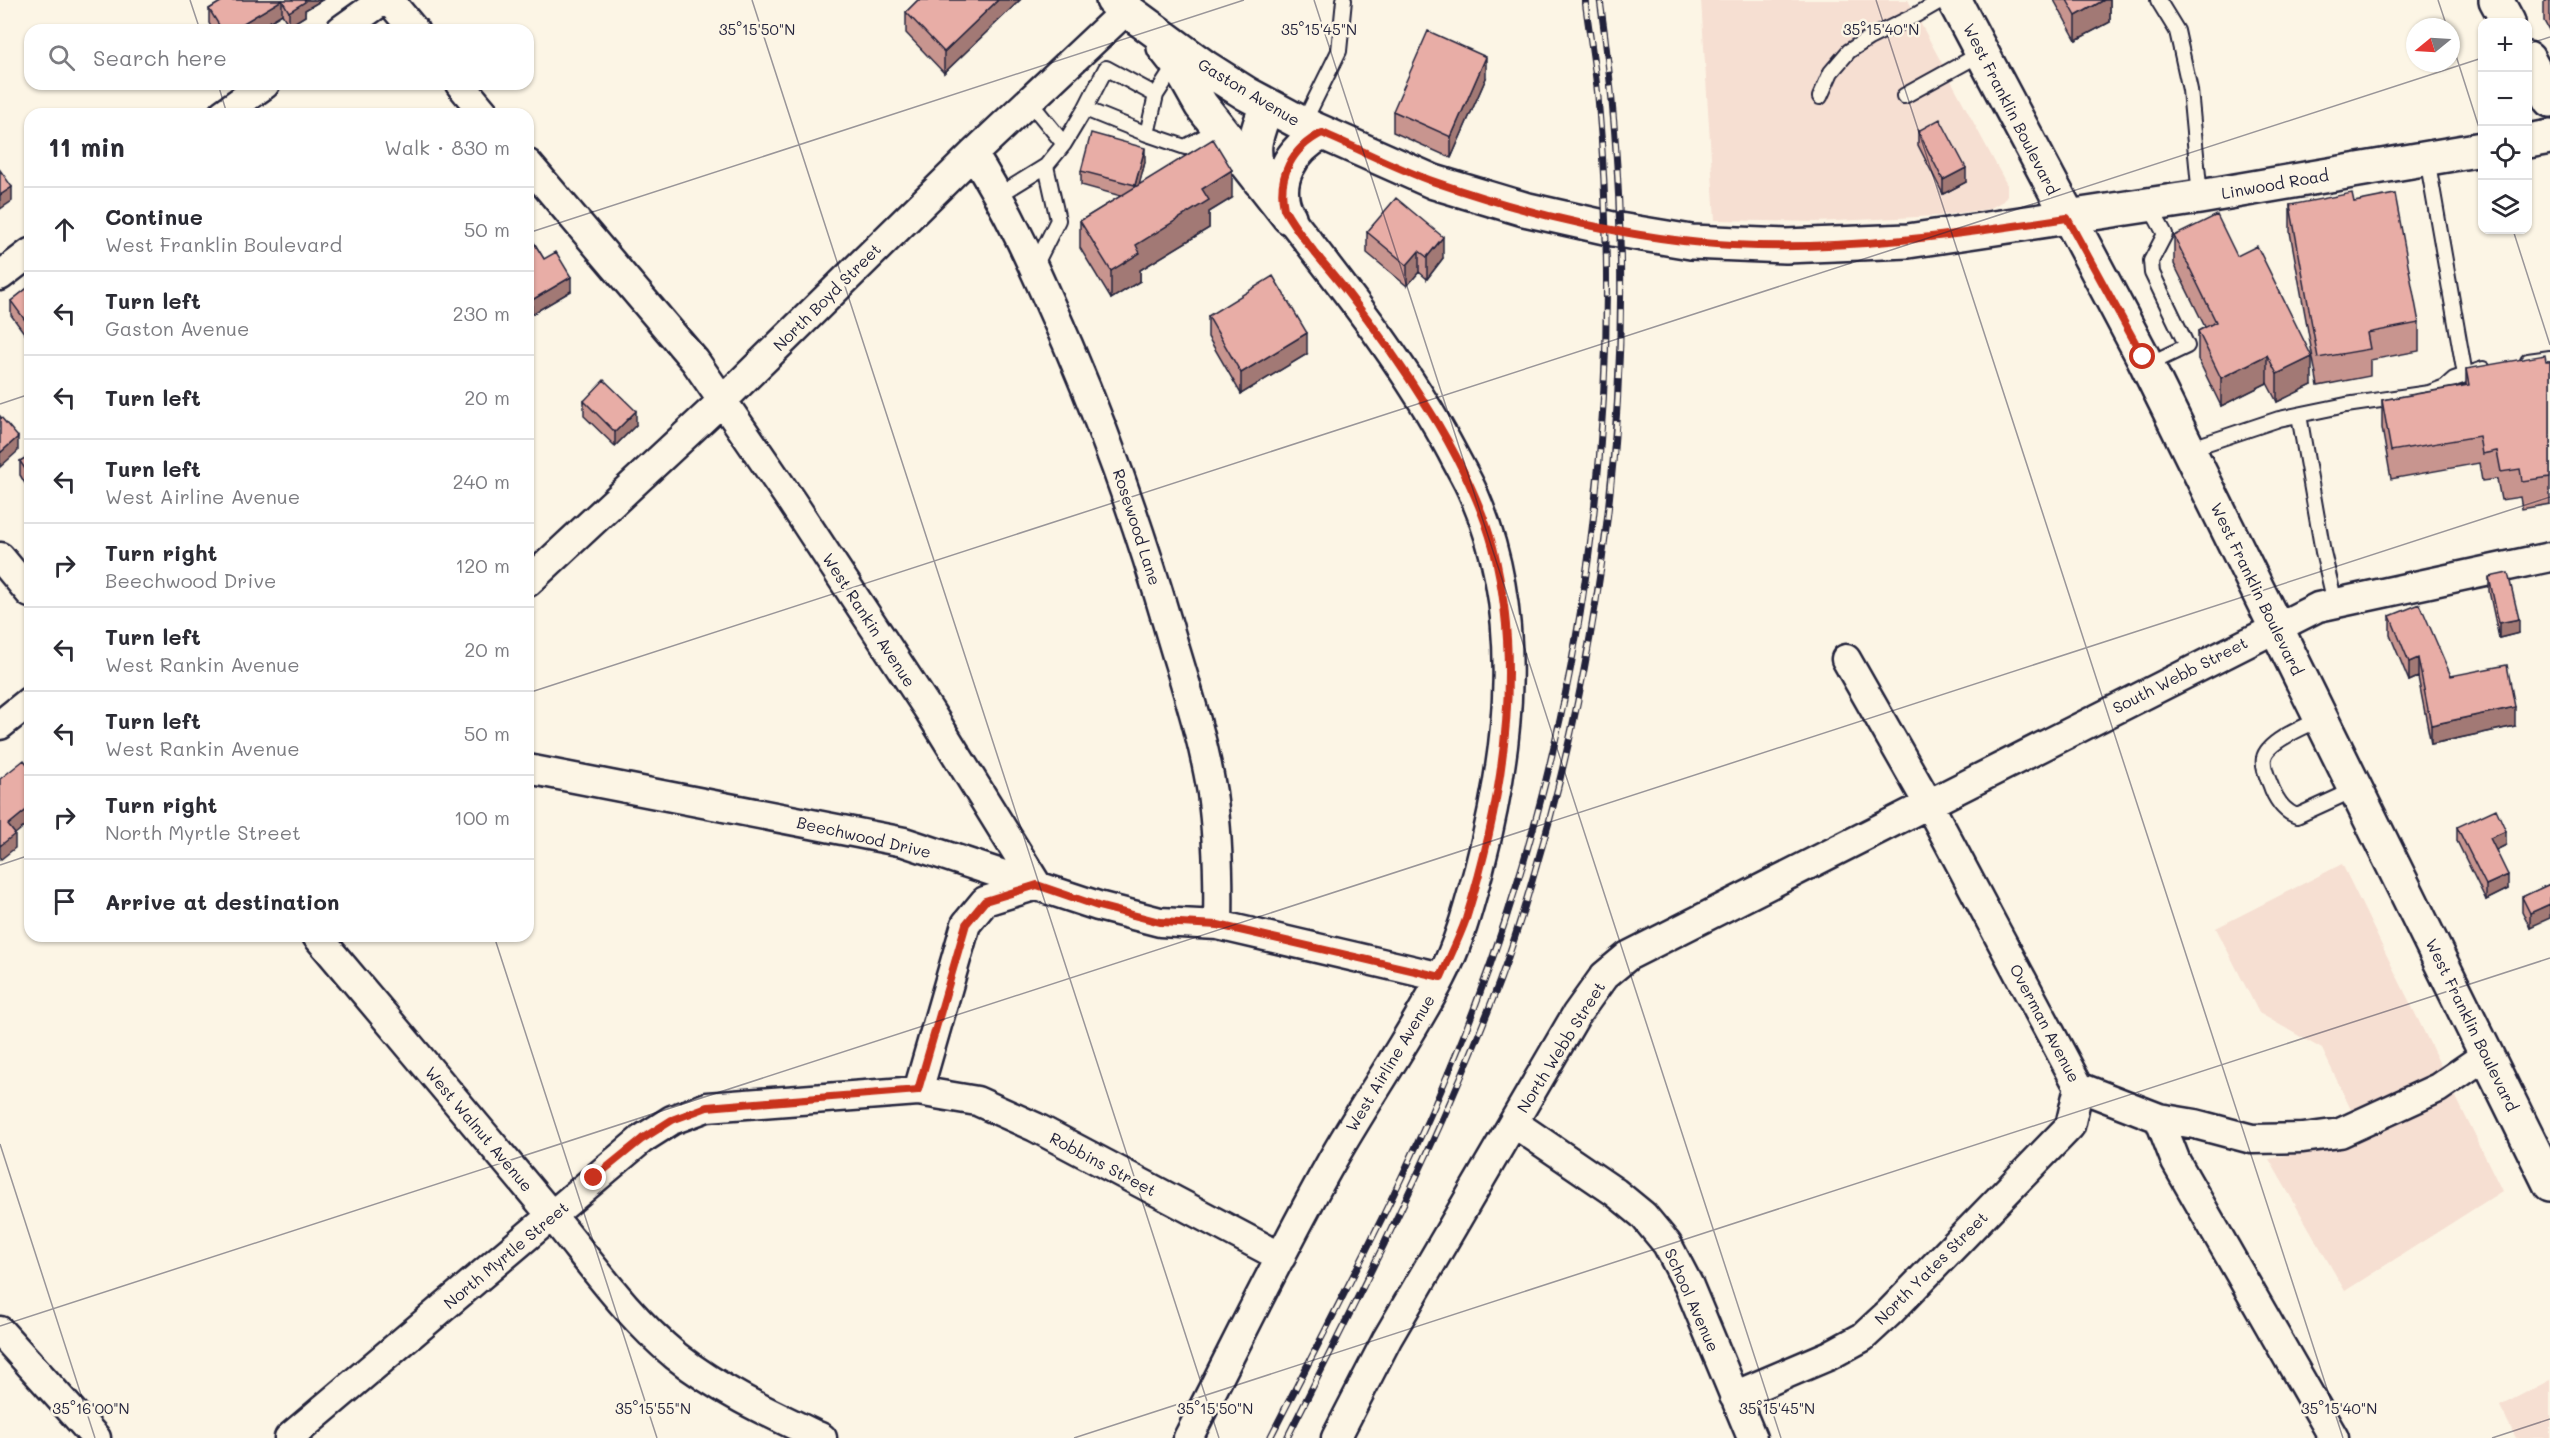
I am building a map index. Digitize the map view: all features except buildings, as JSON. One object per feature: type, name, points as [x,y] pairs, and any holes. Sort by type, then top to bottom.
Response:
[{"type":"main road","points":[[2496,0],[2506,18]]},
{"type":"main road","name":"West Franklin Boulevard","points":[[1955,2],[2067,218],[2147,365],[2550,1184]]},
{"type":"main road","name":"Gaston Avenue","points":[[1130,10],[1206,68],[1312,129],[1434,182],[1524,209],[1613,229],[1691,242],[1733,246],[1842,245],[1908,241],[2067,218]]},
{"type":"main road","points":[[1130,10],[1176,63],[1201,105],[1289,218]]},
{"type":"main road","points":[[2532,66],[2550,100]]},
{"type":"main road","points":[[1260,181],[1252,154],[1255,138],[1267,105]]},
{"type":"main road","points":[[1289,218],[1284,209],[1281,193],[1287,166],[1307,141],[1312,129]]},
{"type":"main road","points":[[2532,140],[2550,137]]},
{"type":"main road","name":"Linwood Road","points":[[2067,218],[2478,150]]},
{"type":"street","points":[[349,24],[383,0]]},
{"type":"street","points":[[389,0],[409,24]]},
{"type":"street","name":"North Boyd Street","points":[[534,576],[721,402],[1029,101],[1094,60],[1130,10]]},
{"type":"street","points":[[231,108],[257,90]]},
{"type":"street","points":[[465,90],[480,108]]},
{"type":"street","name":"Rosewood Lane","points":[[973,154],[999,195],[1034,268],[1101,422],[1139,527],[1195,720],[1212,792],[1219,859],[1218,925]]},
{"type":"street","name":"West Rankin Avenue","points":[[534,171],[695,361],[721,402],[792,502],[923,702],[1037,885]]},
{"type":"street","name":"West Airline Avenue","points":[[1188,1438],[1329,1166],[1441,977],[1465,920],[1486,844],[1500,770],[1509,676],[1504,608],[1492,547],[1474,494],[1430,410],[1376,329],[1289,218]]},
{"type":"street","points":[[0,276],[24,258]]},
{"type":"street","points":[[0,557],[24,586]]},
{"type":"street","name":"South Webb Street","points":[[1928,803],[2318,607],[2550,557]]},
{"type":"street","name":"Overman Avenue","points":[[1846,659],[1928,803],[2079,1087],[2159,1118],[2195,1124],[2252,1139],[2303,1138],[2340,1133],[2438,1088],[2486,1055]]},
{"type":"street","points":[[0,725],[24,706]]},
{"type":"street","name":"Beechwood Drive","points":[[534,770],[904,842],[1098,906],[1160,922],[1218,925],[1441,977]]},
{"type":"street","name":"North Webb Street","points":[[1336,1438],[1387,1339],[1576,1015],[1604,976],[1628,956],[1928,803]]},
{"type":"street","points":[[918,1090],[966,924],[985,901],[1037,885]]},
{"type":"street","name":"West Walnut Avenue","points":[[322,942],[553,1217],[625,1307],[676,1356],[708,1380],[822,1438]]},
{"type":"street","name":"North Yates Street","points":[[1734,1396],[1830,1355],[1863,1337],[2070,1126],[2079,1087]]},
{"type":"street","name":"North Myrtle Street","points":[[290,1438],[553,1217],[594,1178],[642,1139],[672,1120],[707,1107],[918,1090]]},
{"type":"street","name":"Robbins Street","points":[[918,1090],[977,1101],[1035,1127],[1281,1257]]},
{"type":"street","points":[[2159,1118],[2176,1162],[2334,1438]]},
{"type":"street","name":"School Avenue","points":[[1514,1123],[1615,1192],[1643,1215],[1667,1244],[1689,1286],[1752,1438]]},
{"type":"street","points":[[0,1331],[96,1438]]},
{"type":"lane","points":[[1312,129],[1340,51],[1344,0]]},
{"type":"lane","points":[[2158,0],[2177,31],[2190,90],[2200,197]]},
{"type":"lane","points":[[1820,97],[1831,72],[1849,51],[1869,38],[1955,2]]},
{"type":"lane","points":[[1904,96],[1982,53]]},
{"type":"lane","points":[[999,195],[1046,166],[1064,144],[1085,109],[1094,60],[1156,95]]},
{"type":"lane","points":[[1147,135],[1156,95],[1176,63]]},
{"type":"lane","points":[[1029,101],[1064,144]]},
{"type":"lane","points":[[1085,109],[1147,135],[1185,147],[1219,129]]},
{"type":"lane","points":[[2427,158],[2465,375]]},
{"type":"lane","points":[[1034,268],[1058,220],[1046,166]]},
{"type":"lane","points":[[2147,365],[2187,346],[2152,273],[2151,261],[2165,234],[2149,204]]},
{"type":"lane","points":[[2518,362],[2550,358]]},
{"type":"lane","points":[[2189,449],[2279,419],[2429,393],[2445,387],[2454,379],[2497,366]]},
{"type":"lane","points":[[2299,415],[2323,552],[2335,603]]},
{"type":"lane","points":[[2321,719],[2270,746],[2264,758],[2266,773],[2276,798],[2289,814],[2297,816],[2356,789]]},
{"type":"shaded area","points":[[1701,0],[1908,0],[2007,185],[2007,195],[2003,201],[1989,209],[1938,216],[1816,222],[1715,220]]},
{"type":"shaded area","points":[[2342,864],[2502,1191],[2345,1291],[2269,1159],[2365,1139],[2322,1049],[2259,1013],[2216,928]]},
{"type":"shaded area","points":[[2550,1380],[2550,1438],[2516,1438],[2500,1406]]},
{"type":"railway","points":[[1270,1438],[1404,1173],[1474,1009],[1512,899],[1544,787],[1569,674],[1588,560],[1600,445],[1606,330],[1605,214],[1598,97],[1585,0]]},
{"type":"railway","points":[[1287,1438],[1421,1167],[1492,1001],[1516,935],[1536,867],[1574,720],[1593,618],[1608,516],[1617,413],[1621,311],[1619,207],[1612,104],[1600,0]]},
{"type":"route","points":[[594,1178],[642,1139],[672,1120],[707,1107],[918,1090],[966,924],[985,901],[1037,885],[1098,906],[1160,922],[1218,925],[1441,977],[1465,920],[1486,844],[1500,770],[1509,676],[1504,608],[1492,547],[1474,494],[1430,410],[1376,329],[1284,209],[1281,193],[1287,166],[1307,141],[1322,133],[1434,182],[1524,209],[1613,229],[1691,242],[1733,246],[1869,244],[1954,235],[2067,218],[2143,357]]}]
